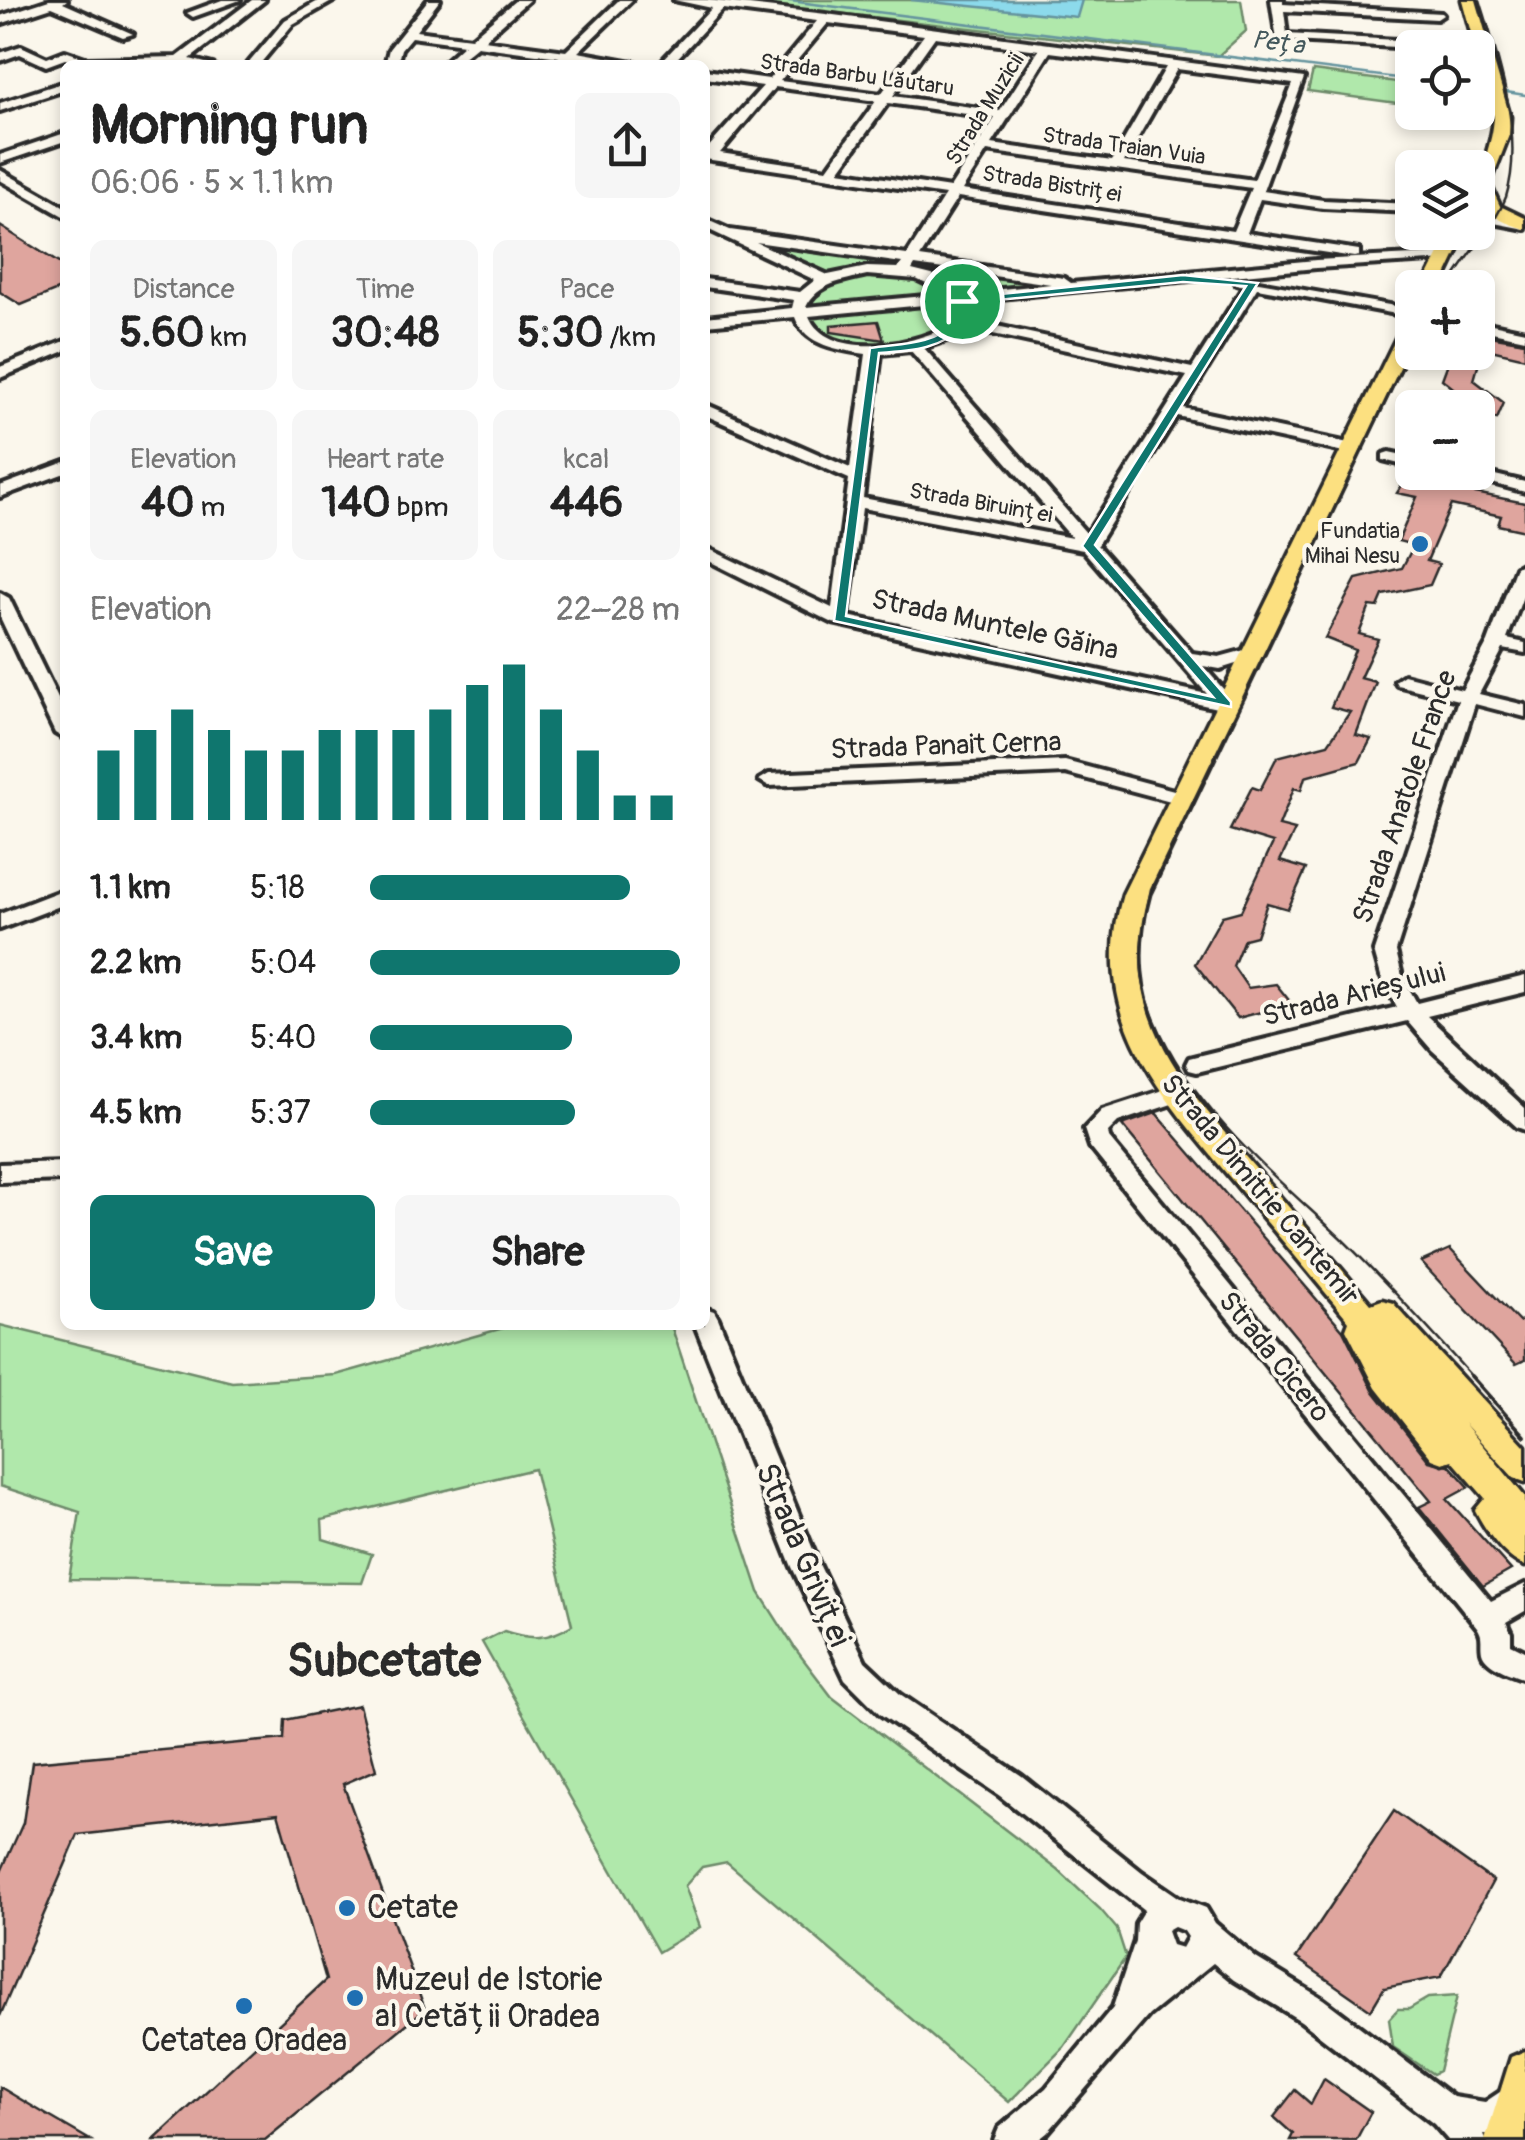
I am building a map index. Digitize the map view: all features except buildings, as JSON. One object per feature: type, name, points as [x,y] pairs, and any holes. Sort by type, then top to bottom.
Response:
[{"type":"main road","points":[[1458,0],[1474,30]]},
{"type":"main road","points":[[1469,0],[1477,30]]},
{"type":"main road","points":[[1495,84],[1501,134],[1495,150]]},
{"type":"main road","points":[[1495,210],[1525,225]]},
{"type":"main road","points":[[1495,226],[1525,225]]},
{"type":"main road","points":[[1440,270],[1450,250]]},
{"type":"main road","name":"Strada Dimitrie Cantemir","points":[[1395,359],[1130,910],[1123,962],[1144,1039],[1176,1094],[1423,1387],[1478,1438],[1525,1491]]},
{"type":"main road","points":[[1302,1242],[1360,1289],[1521,1456]]},
{"type":"main road","points":[[1350,1299],[1366,1345],[1388,1379],[1525,1551]]},
{"type":"main road","name":"Strada Dimitrie Cantemir","points":[[1423,1387],[1453,1435],[1525,1521]]},
{"type":"main road","points":[[1505,2140],[1522,2083]]},
{"type":"street","points":[[193,13],[234,0]]},
{"type":"street","points":[[181,60],[259,0]]},
{"type":"street","points":[[257,60],[289,22],[329,0]]},
{"type":"street","points":[[392,60],[394,49],[434,0]]},
{"type":"street","points":[[453,60],[523,0]]},
{"type":"street","points":[[563,60],[626,0]]},
{"type":"street","points":[[680,0],[1300,81],[1239,234]]},
{"type":"street","points":[[0,20],[57,1],[127,34]]},
{"type":"street","points":[[1395,43],[1280,36],[1277,3],[1437,16]]},
{"type":"street","points":[[669,60],[721,5]]},
{"type":"street","points":[[710,154],[826,18]]},
{"type":"street","points":[[831,173],[933,32]]},
{"type":"street","points":[[408,33],[609,60]]},
{"type":"street","name":"Strada Muzicii","points":[[907,266],[1048,47]]},
{"type":"street","points":[[0,57],[21,50],[46,62],[65,56],[79,60]]},
{"type":"street","points":[[1116,164],[1174,63]]},
{"type":"street","name":"Strada Barbu Lăutaru","points":[[710,75],[1004,115]]},
{"type":"street","points":[[0,107],[60,88]]},
{"type":"street","points":[[0,158],[60,140]]},
{"type":"street","name":"Strada Traian Vuia","points":[[986,146],[1116,164],[1323,204],[1395,207]]},
{"type":"street","name":"Strada Bistriței","points":[[710,156],[1392,259]]},
{"type":"street","points":[[0,174],[60,210]]},
{"type":"street","points":[[1495,219],[1525,225]]},
{"type":"street","points":[[710,226],[826,280]]},
{"type":"street","points":[[725,233],[907,266],[1097,287]]},
{"type":"street","points":[[1307,245],[1317,252],[1316,264]]},
{"type":"street","points":[[710,321],[800,306],[962,301],[1316,264],[1447,256]]},
{"type":"street","points":[[800,306],[826,280],[907,266],[938,282],[962,301]]},
{"type":"street","points":[[1281,288],[1270,278],[1287,268]]},
{"type":"street","points":[[1183,278],[1253,283],[1395,310]]},
{"type":"street","points":[[710,283],[800,306],[823,338],[874,350],[916,348],[945,338],[962,323],[962,301]]},
{"type":"street","points":[[1088,546],[1253,283]]},
{"type":"street","points":[[962,323],[1199,374]]},
{"type":"street","points":[[1495,328],[1525,334]]},
{"type":"street","points":[[0,348],[27,361]]},
{"type":"street","points":[[0,373],[60,348]]},
{"type":"street","points":[[916,348],[1226,704]]},
{"type":"street","points":[[839,618],[874,350]]},
{"type":"street","points":[[710,411],[857,477]]},
{"type":"street","points":[[1176,411],[1352,449]]},
{"type":"street","points":[[1389,457],[1395,458]]},
{"type":"street","points":[[0,492],[60,469]]},
{"type":"street","points":[[1495,480],[1525,487]]},
{"type":"street","name":"Strada Biruinței","points":[[855,502],[1088,546]]},
{"type":"street","name":"Strada Muntele Găina","points":[[710,554],[839,618],[1226,704]]},
{"type":"street","name":"Strada Anatole France","points":[[1525,567],[1496,642],[1468,697],[1386,938],[1387,970],[1408,1011],[1525,1120]]},
{"type":"street","points":[[0,598],[60,724]]},
{"type":"street","points":[[1496,642],[1525,648]]},
{"type":"street","points":[[1186,658],[1220,664],[1252,653]]},
{"type":"street","points":[[1404,681],[1525,711]]},
{"type":"street","name":"Strada Panait Cerna","points":[[769,780],[1065,767],[1182,798]]},
{"type":"street","points":[[0,922],[60,898]]},
{"type":"street","name":"Strada Arieșului","points":[[1197,1064],[1525,984]]},
{"type":"street","name":"Strada Cicero","points":[[1176,1094],[1105,1119],[1096,1129],[1098,1141],[1487,1618]]},
{"type":"street","points":[[0,1173],[60,1171]]},
{"type":"street","name":"Strada Griviței","points":[[710,1330],[806,1567],[855,1670],[890,1704],[1012,1786],[1100,1859],[1158,1926]]},
{"type":"street","points":[[1517,1662],[1487,1618],[1525,1598]]},
{"type":"street","points":[[1011,2140],[1064,2092],[1126,2015],[1195,1954],[1195,1918],[1158,1926]]},
{"type":"street","points":[[1158,1926],[1170,1963],[1195,1954],[1268,1984],[1312,2010],[1446,2112],[1470,2140]]},
{"type":"street","points":[[1126,2015],[1158,1926]]},
{"type":"street","points":[[1446,2112],[1490,2120],[1500,2116],[1522,2083]]},
{"type":"green space","points":[[721,0],[1241,0],[1246,31],[1218,56]]},
{"type":"green space","points":[[1313,71],[1395,82],[1395,103],[1308,91]]},
{"type":"green space","points":[[725,233],[1097,287],[957,293],[955,331],[891,346],[855,346],[836,341],[798,314],[825,280]]},
{"type":"green space","points":[[0,1325],[232,1382],[336,1375],[496,1330],[673,1330],[759,1592],[794,1647],[832,1697],[1058,1870],[1100,1909],[1117,1929],[1126,1957],[1064,2047],[1009,2102],[727,1862],[702,1867],[685,1886],[700,1927],[658,1952],[482,1642],[504,1631],[539,1637],[572,1625],[534,1469],[322,1520],[323,1539],[372,1554],[362,1583],[69,1579],[80,1512],[0,1486]]},
{"type":"green space","points":[[1457,1996],[1439,2071],[1433,2074],[1393,2047],[1389,2019],[1398,2009],[1409,2009],[1428,1998]]},
{"type":"water","points":[[911,0],[1082,0],[1077,17]]},
{"type":"waterway","name":"Peța","points":[[782,0],[1395,78]]},
{"type":"waterway","name":"Peța","points":[[1500,91],[1525,95]]},
{"type":"tram line","points":[[1459,270],[1500,209],[1511,174],[1507,97],[1480,0]]},
{"type":"tram line","points":[[1401,370],[1151,889],[1143,931],[1142,972],[1162,1037],[1204,1102],[1258,1160],[1343,1240],[1473,1378]]},
{"type":"tram line","points":[[1471,1376],[1525,1436]]},
{"type":"place","name":"Fundatia Mihai Nesu","points":[[1420,544]]},
{"type":"place","name":"Cetate","points":[[347,1908]]},
{"type":"place","name":"Muzeul de Istorie al Cetății Oradea","points":[[355,1998]]},
{"type":"place","name":"Cetatea Oradea","points":[[244,2006]]},
{"type":"district","name":"Subcetate","points":[[384,1662]]},
{"type":"route","points":[[1183,278],[1253,283],[1088,546],[1226,704],[839,618],[874,350],[916,348],[945,338],[962,323],[962,301],[1183,278]]}]
